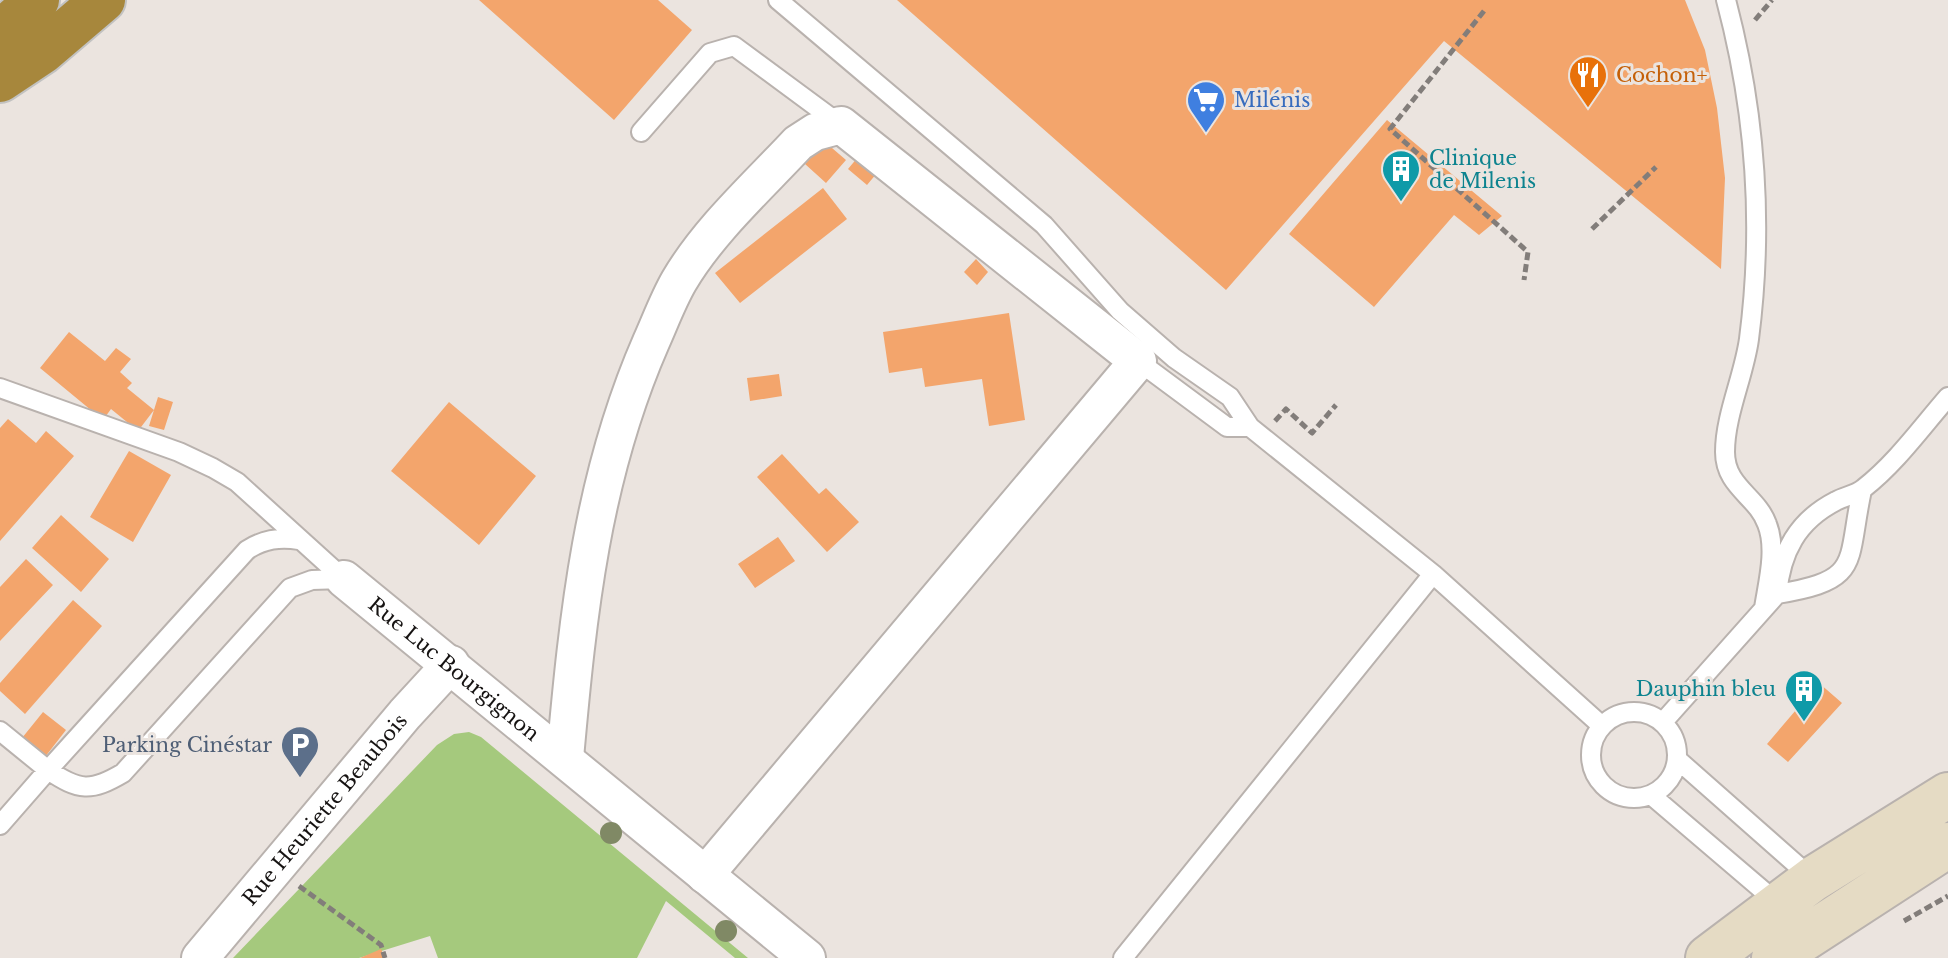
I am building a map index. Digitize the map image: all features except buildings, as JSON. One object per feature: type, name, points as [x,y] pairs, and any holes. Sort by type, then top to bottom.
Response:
[{"type":"highway","points":[[0,33],[37,0]]},
{"type":"highway","points":[[0,80],[42,52],[103,0]]},
{"type":"main road","points":[[1774,958],[1812,906],[1948,795]]},
{"type":"main road","points":[[1708,958],[1812,906],[1948,845]]},
{"type":"street","points":[[565,758],[574,653],[595,513],[615,433],[636,377],[678,282],[694,258],[798,143],[815,132],[841,125],[1138,361],[705,875]]},
{"type":"street","name":"Rue Luc Bourgignon","points":[[344,579],[807,958]]},
{"type":"street","name":"Rue Heuriette Beaubois","points":[[200,958],[405,714],[451,664]]},
{"type":"lane","points":[[778,0],[1044,225],[1120,311],[1174,358],[1230,397],[1256,432],[1433,574],[1602,726]]},
{"type":"lane","points":[[1726,0],[1749,104],[1758,230],[1748,342],[1725,453],[1732,480],[1763,514],[1768,525],[1770,601]]},
{"type":"lane","points":[[641,132],[710,53],[734,46],[841,125]]},
{"type":"lane","points":[[1138,361],[1227,427],[1256,432]]},
{"type":"lane","points":[[0,388],[179,452],[213,468],[237,482],[344,579]]},
{"type":"lane","points":[[1663,722],[1770,601],[1786,548],[1810,518],[1862,490],[1948,397]]},
{"type":"lane","points":[[1770,601],[1835,579],[1855,547],[1855,524],[1862,490]]},
{"type":"lane","points":[[0,825],[247,550],[274,539],[299,540]]},
{"type":"lane","points":[[1123,958],[1433,574]]},
{"type":"lane","points":[[0,731],[64,781],[86,788],[101,786],[123,773],[290,588],[312,580],[344,579]]},
{"type":"lane","points":[[1632,711],[1648,713],[1663,722],[1677,746],[1678,760],[1673,775],[1651,795],[1635,799],[1618,796],[1595,773],[1591,757],[1593,740],[1602,726],[1616,715],[1632,711]]},
{"type":"lane","points":[[1678,760],[1812,906]]},
{"type":"lane","points":[[1651,795],[1812,906]]},
{"type":"path","points":[[1484,11],[1390,129],[1528,252],[1524,280]]},
{"type":"path","points":[[1592,229],[1656,167]]},
{"type":"path","points":[[1256,432],[1286,409],[1312,433],[1336,405]]},
{"type":"path","points":[[275,869],[381,945],[385,958]]},
{"type":"green space","points":[[469,732],[481,737],[748,958],[735,958],[666,901],[637,958],[438,958],[430,936],[359,958],[233,958],[437,745],[454,734]]},
{"type":"place","name":"Cochon+","points":[[1588,109]]},
{"type":"place","name":"Milénis","points":[[1206,134]]},
{"type":"place","name":"Clinique de Milenis","points":[[1401,203]]},
{"type":"place","name":"Dauphin bleu","points":[[1804,723]]},
{"type":"place","name":"Parking Cinéstar","points":[[300,779]]}]
